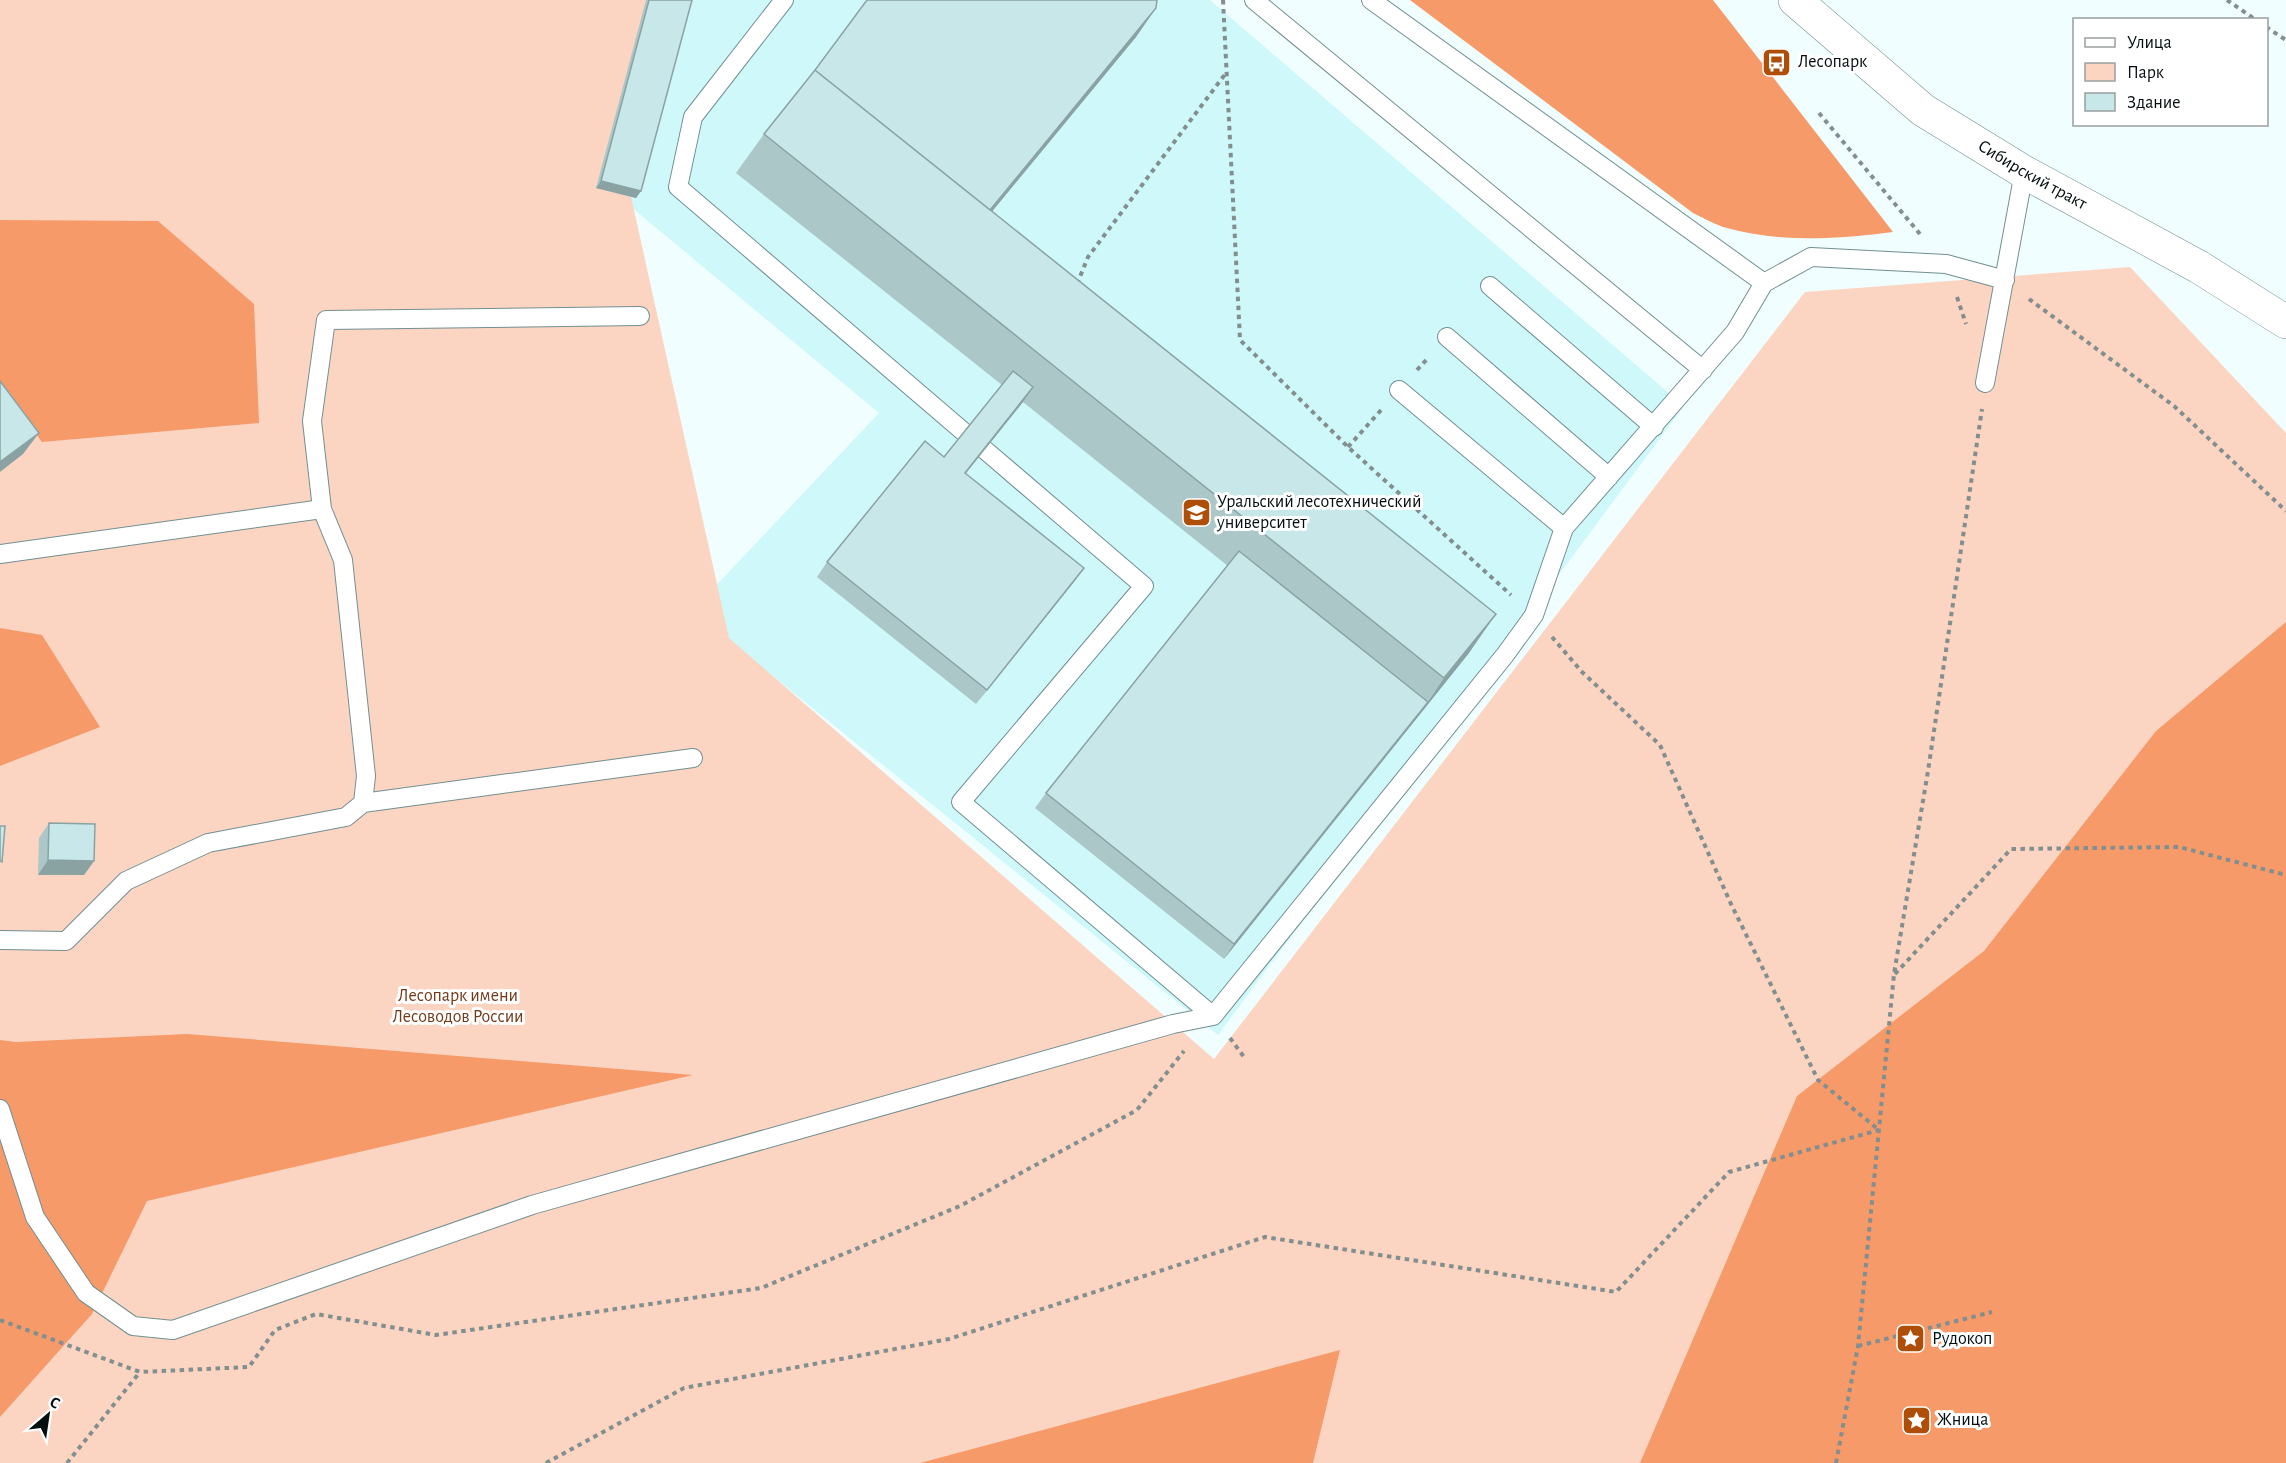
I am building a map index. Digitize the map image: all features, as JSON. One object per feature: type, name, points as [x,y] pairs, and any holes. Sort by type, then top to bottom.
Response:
[{"type":"main road","name":"Сибирский тракт","points":[[1795,0],[1923,110],[2024,172],[2199,267],[2286,322]]},
{"type":"lane","points":[[784,0],[693,117],[678,188],[965,433]]},
{"type":"lane","points":[[1254,0],[1703,370]]},
{"type":"lane","points":[[1371,0],[1764,283]]},
{"type":"lane","points":[[1985,383],[2024,172]]},
{"type":"lane","points":[[0,1109],[35,1217],[86,1293],[134,1326],[173,1329],[532,1205],[1150,1031],[1213,1016],[1505,656],[1534,615],[1564,528],[1735,332],[1764,283],[1811,258],[1946,264],[2005,280]]},
{"type":"lane","points":[[1490,285],[1654,427]]},
{"type":"lane","points":[[363,803],[366,776],[343,560],[322,509],[312,421],[326,320],[640,316]]},
{"type":"lane","points":[[1447,337],[1609,477]]},
{"type":"lane","points":[[1399,390],[1564,528]]},
{"type":"lane","points":[[985,450],[1144,586],[961,802],[1213,1016]]},
{"type":"lane","points":[[0,554],[322,509]]},
{"type":"lane","points":[[0,940],[66,941],[126,881],[208,843],[346,817],[363,803],[693,758]]},
{"type":"path","points":[[1223,0],[1239,340],[1348,447],[1534,615],[1582,672],[1660,745],[1731,904],[1818,1080],[1879,1130]]},
{"type":"path","points":[[2227,0],[2253,18]]},
{"type":"path","points":[[2268,28],[2286,40]]},
{"type":"path","points":[[1073,292],[1088,257],[1226,72]]},
{"type":"path","points":[[2005,280],[2174,406],[2286,511]]},
{"type":"path","points":[[1836,1463],[1858,1346],[1894,974],[1928,771],[1985,383]]},
{"type":"path","points":[[1894,974],[2011,849],[2178,847],[2286,875]]},
{"type":"path","points":[[0,1320],[140,1372],[249,1366],[275,1330],[316,1314],[436,1335],[761,1288],[960,1206],[1137,1110],[1213,1016]]},
{"type":"path","points":[[546,1463],[684,1388],[949,1339],[1265,1237],[1616,1292],[1729,1172],[1879,1130]]},
{"type":"path","points":[[1858,1346],[1992,1312]]},
{"type":"path","points":[[68,1463],[140,1372]]},
{"type":"shaded area","name":"Уральский лесотехнический университет","points":[[681,0],[1210,0],[1684,406],[1218,1035],[692,611],[879,413],[625,202]]},
{"type":"shaded area","points":[[1410,0],[1713,0],[1893,232],[1831,238],[1789,238],[1747,233],[1723,227],[1693,213]]},
{"type":"shaded area","points":[[0,220],[158,221],[254,304],[259,423],[42,442],[0,385]]},
{"type":"shaded area","points":[[2286,622],[2286,1463],[1640,1463],[1797,1096],[1984,951],[2156,731]]},
{"type":"shaded area","points":[[0,628],[42,635],[100,727],[0,766]]},
{"type":"shaded area","points":[[187,1034],[693,1075],[147,1201],[92,1314],[0,1417],[0,1040],[16,1042]]},
{"type":"shaded area","points":[[1340,1350],[1313,1463],[920,1463]]},
{"type":"green space","name":"Лесопарк имени Лесоводов России","points":[[0,0],[685,0],[628,183],[729,638],[1214,1059],[1805,292],[2130,267],[2286,433],[2286,1463],[0,1463]]},
{"type":"building","points":[[649,0],[692,0],[641,191],[601,181]]},
{"type":"building","points":[[867,0],[1157,0],[1156,8],[990,210],[815,70]]},
{"type":"building","points":[[815,70],[1496,614],[1444,678],[764,134]]},
{"type":"building","points":[[1013,371],[1033,387],[965,473],[1084,568],[987,690],[827,562],[925,441],[944,457]]},
{"type":"building","points":[[0,381],[39,433],[0,462]]},
{"type":"building","points":[[1239,551],[1428,702],[1234,944],[1046,793]]},
{"type":"building","points":[[49,823],[95,824],[94,861],[48,860]]},
{"type":"building","points":[[0,826],[5,826],[2,862],[0,861]]},
{"type":"place","name":"Лесопарк","points":[[1777,62]]},
{"type":"place","name":"Уральский лесотехнический университет","points":[[1196,512]]},
{"type":"place","name":"Рудокоп","points":[[1911,1339]]},
{"type":"place","name":"Жница","points":[[1916,1420]]}]
